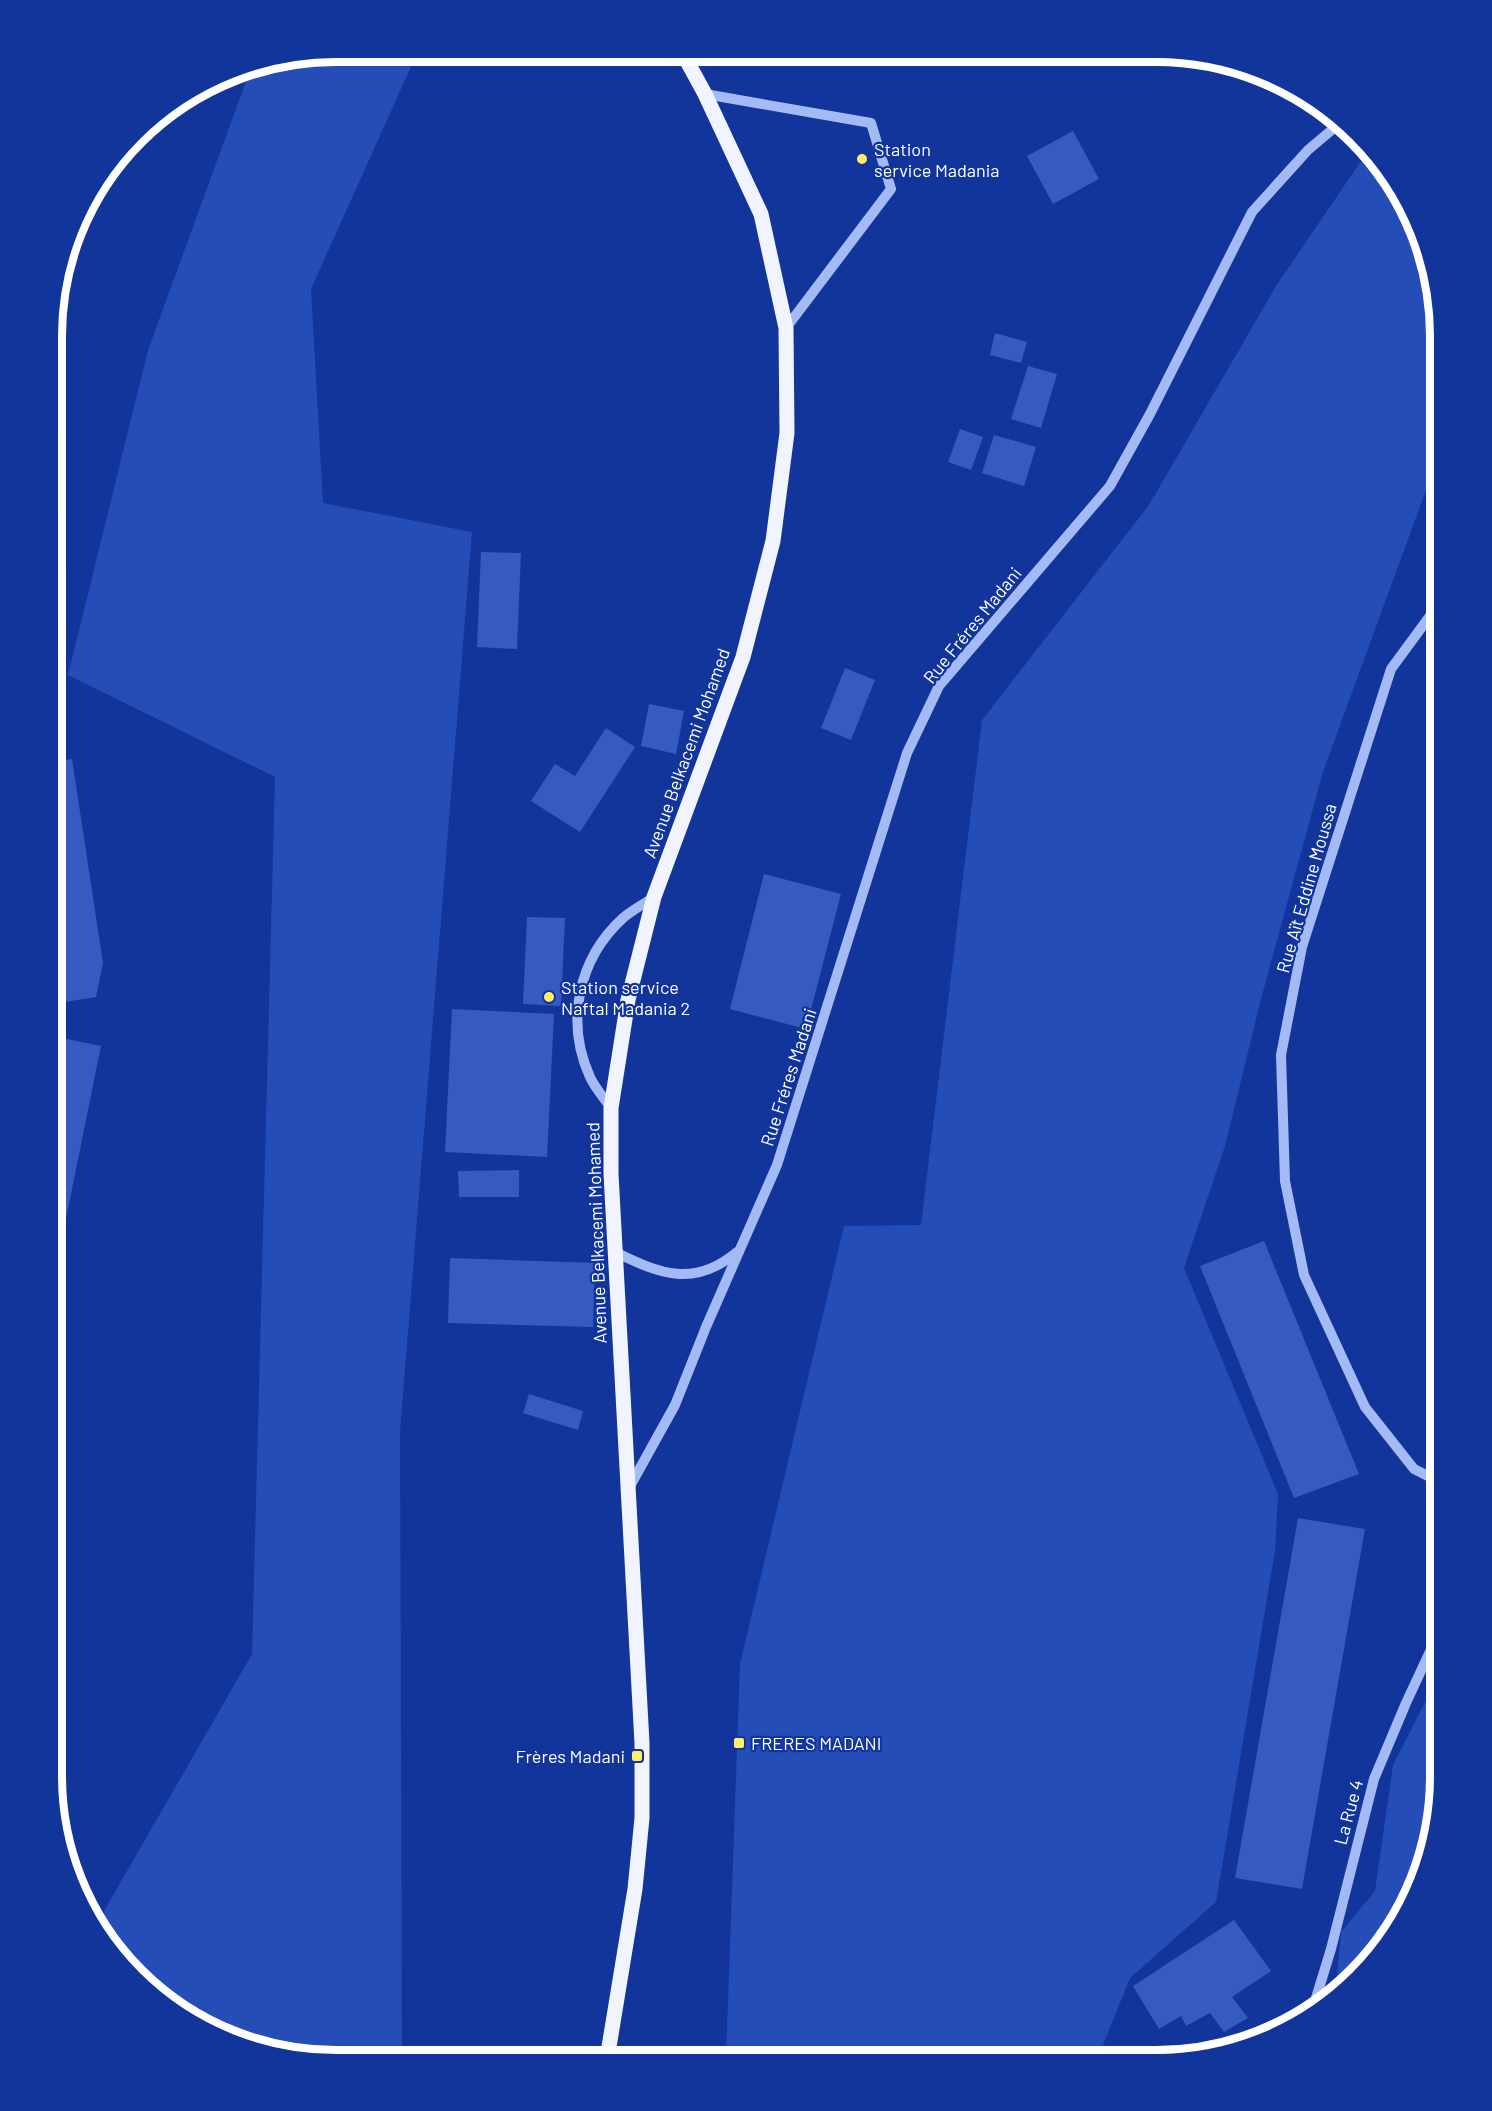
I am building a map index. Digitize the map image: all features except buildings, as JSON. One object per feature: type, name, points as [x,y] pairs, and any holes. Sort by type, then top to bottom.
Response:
[{"type":"main road","name":"Avenue Belkacemi Mohamed","points":[[609,2050],[634,1889],[642,1818],[642,1743],[611,1174],[610,1108],[628,1000],[654,897],[743,657],[773,541],[787,433],[786,328],[761,214],[705,94],[687,62]]},
{"type":"street","points":[[705,94],[871,123],[891,189],[786,328]]},
{"type":"street","name":"Rue Fréres Madani","points":[[627,1491],[675,1405],[777,1165],[908,753],[939,686],[1110,486],[1150,414],[1252,212],[1308,150],[1335,127]]},
{"type":"street","name":"Rue Aït Eddine Moussa","points":[[1430,616],[1391,669],[1302,946],[1281,1055],[1285,1181],[1304,1275],[1365,1407],[1414,1469],[1430,1477]]},
{"type":"street","points":[[610,1108],[591,1079],[579,1045],[577,1009],[584,975],[600,943],[624,917],[654,897]]},
{"type":"street","points":[[615,1252],[656,1271],[673,1275],[692,1275],[717,1266],[739,1250]]},
{"type":"street","name":"La Rue 4","points":[[1316,1998],[1332,1948],[1374,1779],[1430,1651]]},
{"type":"shaded area","points":[[317,62],[413,62],[311,289],[323,503],[472,532],[400,1432],[402,2050],[335,2050],[300,2047],[264,2040],[231,2029],[198,2013],[155,1982],[129,1956],[101,1917],[252,1654],[275,777],[68,675],[148,350],[248,76],[282,67]]},
{"type":"shaded area","points":[[1366,159],[1394,198],[1410,231],[1421,264],[1430,317],[1430,479],[1323,772],[1261,999],[1225,1146],[1184,1268],[1278,1494],[1275,1551],[1216,1902],[1130,1978],[1101,2050],[726,2050],[740,1664],[844,1226],[921,1225],[982,720],[1149,505],[1276,286],[1359,164]]},
{"type":"shaded area","points":[[1430,1693],[1430,1794],[1425,1829],[1416,1864],[1394,1913],[1384,1928],[1363,1956],[1336,1983],[1341,1932],[1375,1891],[1393,1765]]},
{"type":"place","name":"Station service Madania","points":[[862,159]]},
{"type":"place","name":"Station service Naftal Madania 2","points":[[549,997]]},
{"type":"place","name":"FRERES MADANI","points":[[739,1743]]},
{"type":"place","name":"Frères Madani","points":[[637,1756]]}]
